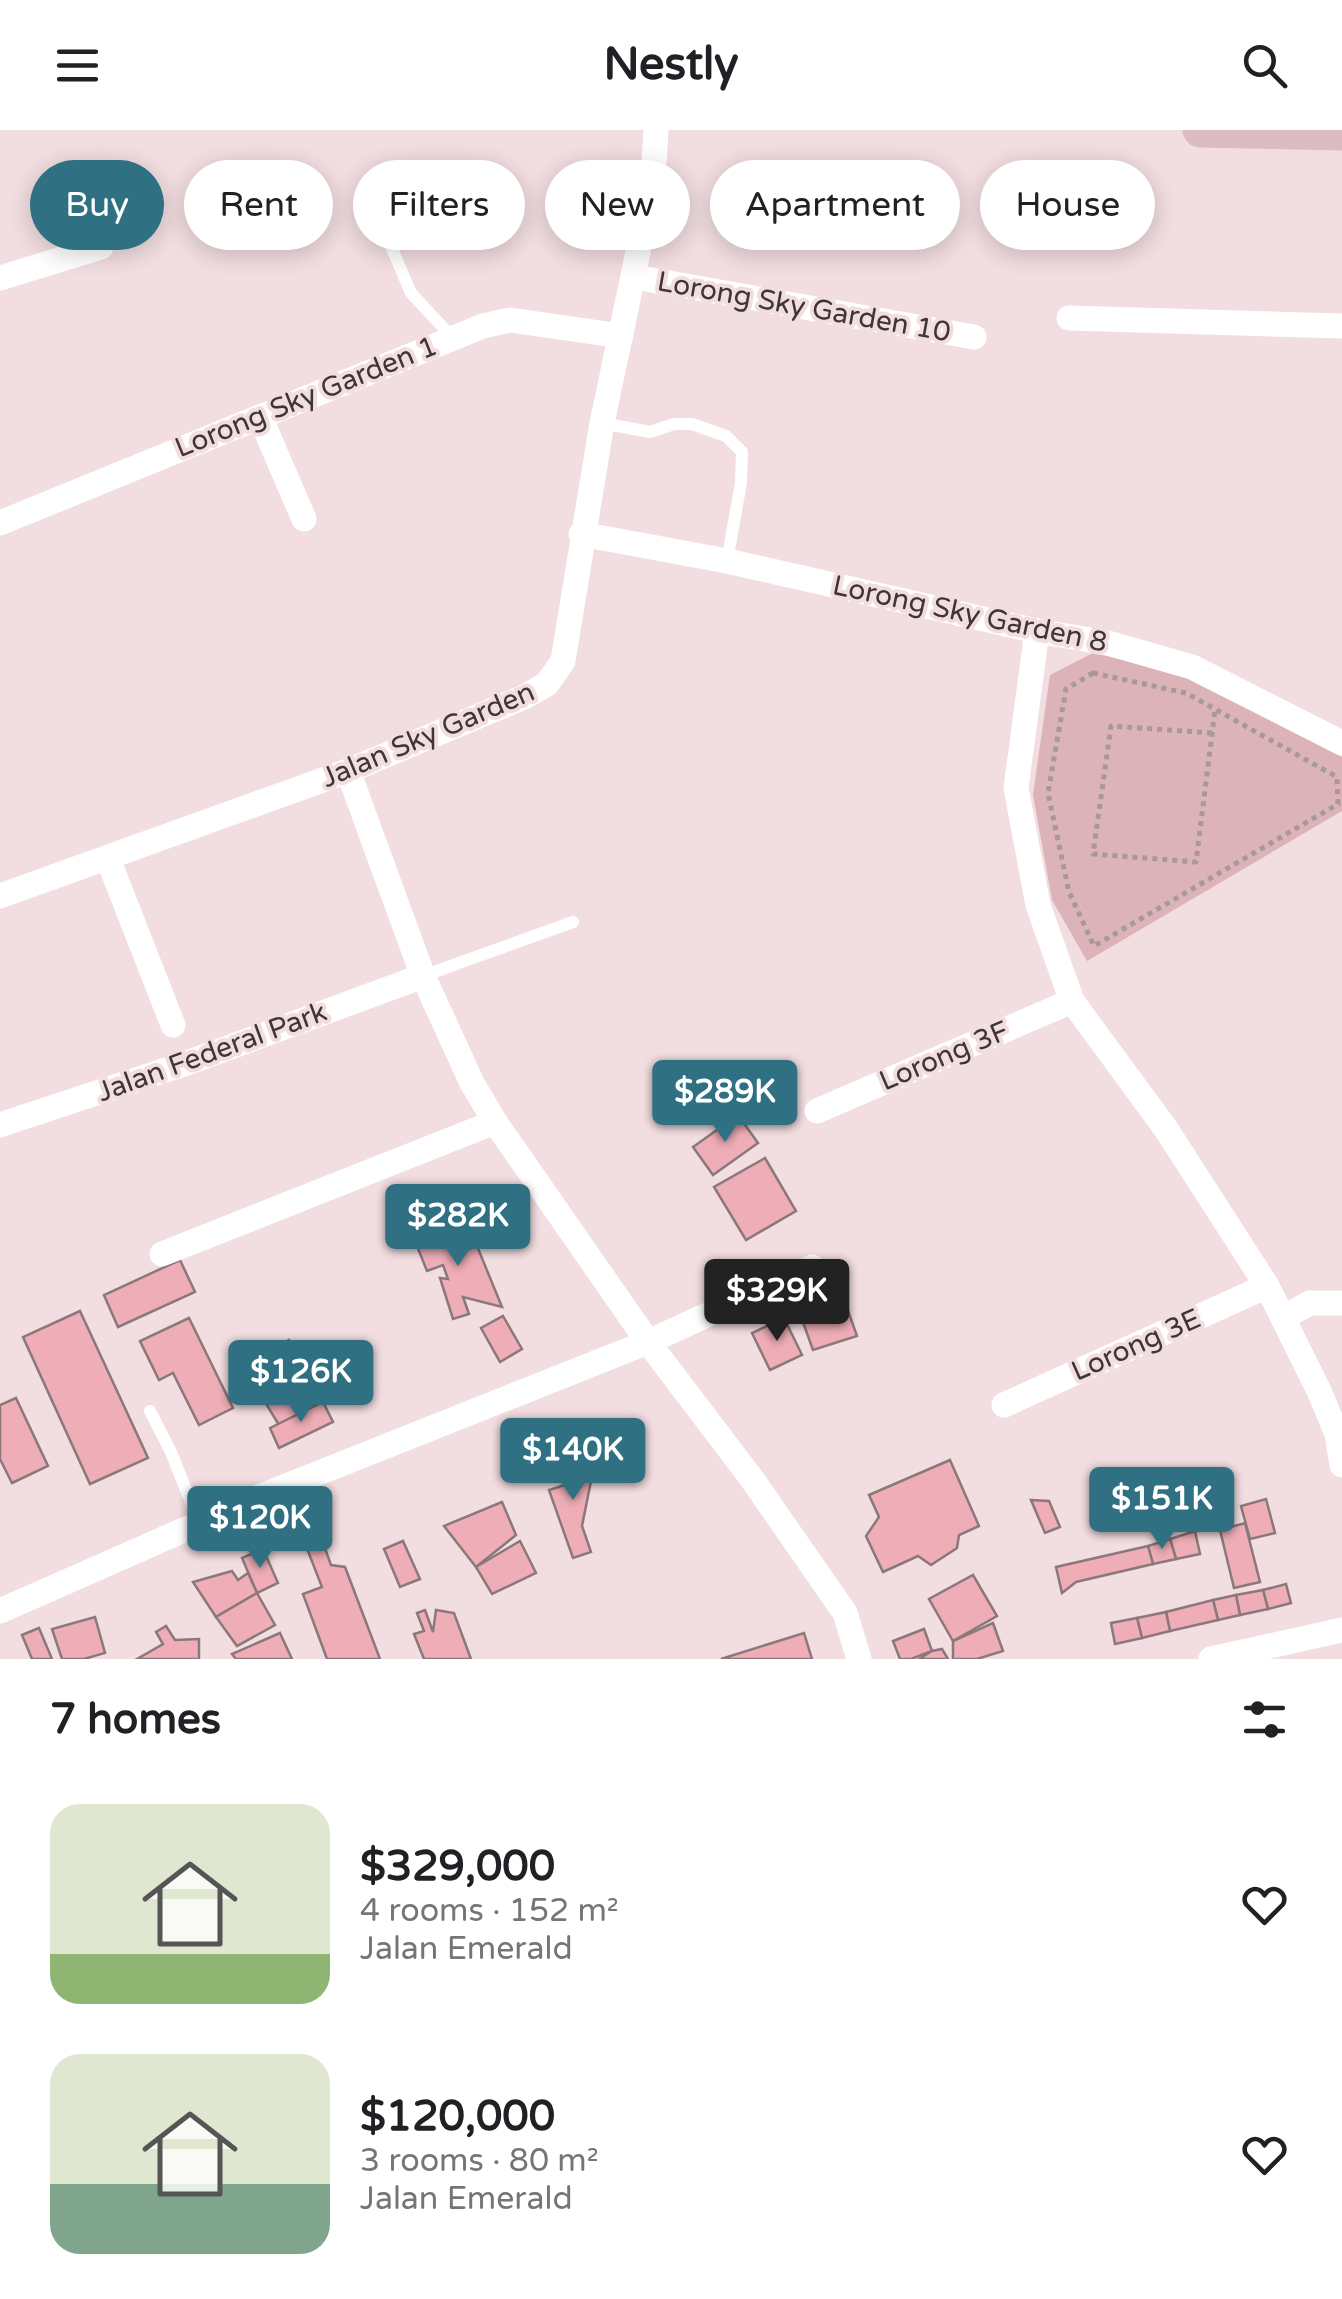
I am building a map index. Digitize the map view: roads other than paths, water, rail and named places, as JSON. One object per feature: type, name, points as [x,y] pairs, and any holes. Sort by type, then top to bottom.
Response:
[{"type":"main road","points":[[1200,130],[1342,133]]},
{"type":"street","name":"Jalan Sky Garden","points":[[0,896],[348,770],[524,697],[546,684],[563,661],[602,423],[654,181],[656,130]]},
{"type":"street","points":[[0,278],[90,250]]},
{"type":"street","name":"Lorong Sky Garden 10","points":[[634,277],[974,337]]},
{"type":"street","points":[[1069,318],[1342,326]]},
{"type":"street","name":"Lorong Sky Garden 1","points":[[0,523],[452,337],[510,320],[621,336]]},
{"type":"street","points":[[260,417],[304,520]]},
{"type":"street","name":"Lorong Sky Garden 8","points":[[581,534],[727,561],[1037,631],[1108,643],[1192,667],[1342,743]]},
{"type":"street","points":[[1037,631],[1016,788],[1038,905],[1072,1001],[1166,1129],[1268,1286],[1336,1434],[1342,1466]]},
{"type":"street","points":[[348,770],[423,976],[494,1122],[845,1613],[859,1659]]},
{"type":"street","points":[[108,859],[173,1025]]},
{"type":"street","name":"Jalan Federal Park","points":[[0,1125],[187,1064],[423,976]]},
{"type":"street","name":"Lorong 3F","points":[[816,1111],[1072,1001]]},
{"type":"street","points":[[162,1254],[494,1122]]},
{"type":"street","points":[[0,1611],[330,1468],[648,1342],[812,1267]]},
{"type":"street","name":"Lorong 3E","points":[[1004,1404],[1268,1286]]},
{"type":"street","points":[[1284,1317],[1310,1303],[1342,1303]]},
{"type":"street","points":[[1211,1659],[1342,1630]]},
{"type":"lane","points":[[392,250],[411,294],[452,337]]},
{"type":"lane","points":[[602,423],[650,432],[674,424],[692,424],[726,436],[742,452],[742,483],[727,561]]},
{"type":"lane","points":[[423,976],[572,922]]},
{"type":"lane","points":[[150,1411],[200,1525]]}]
